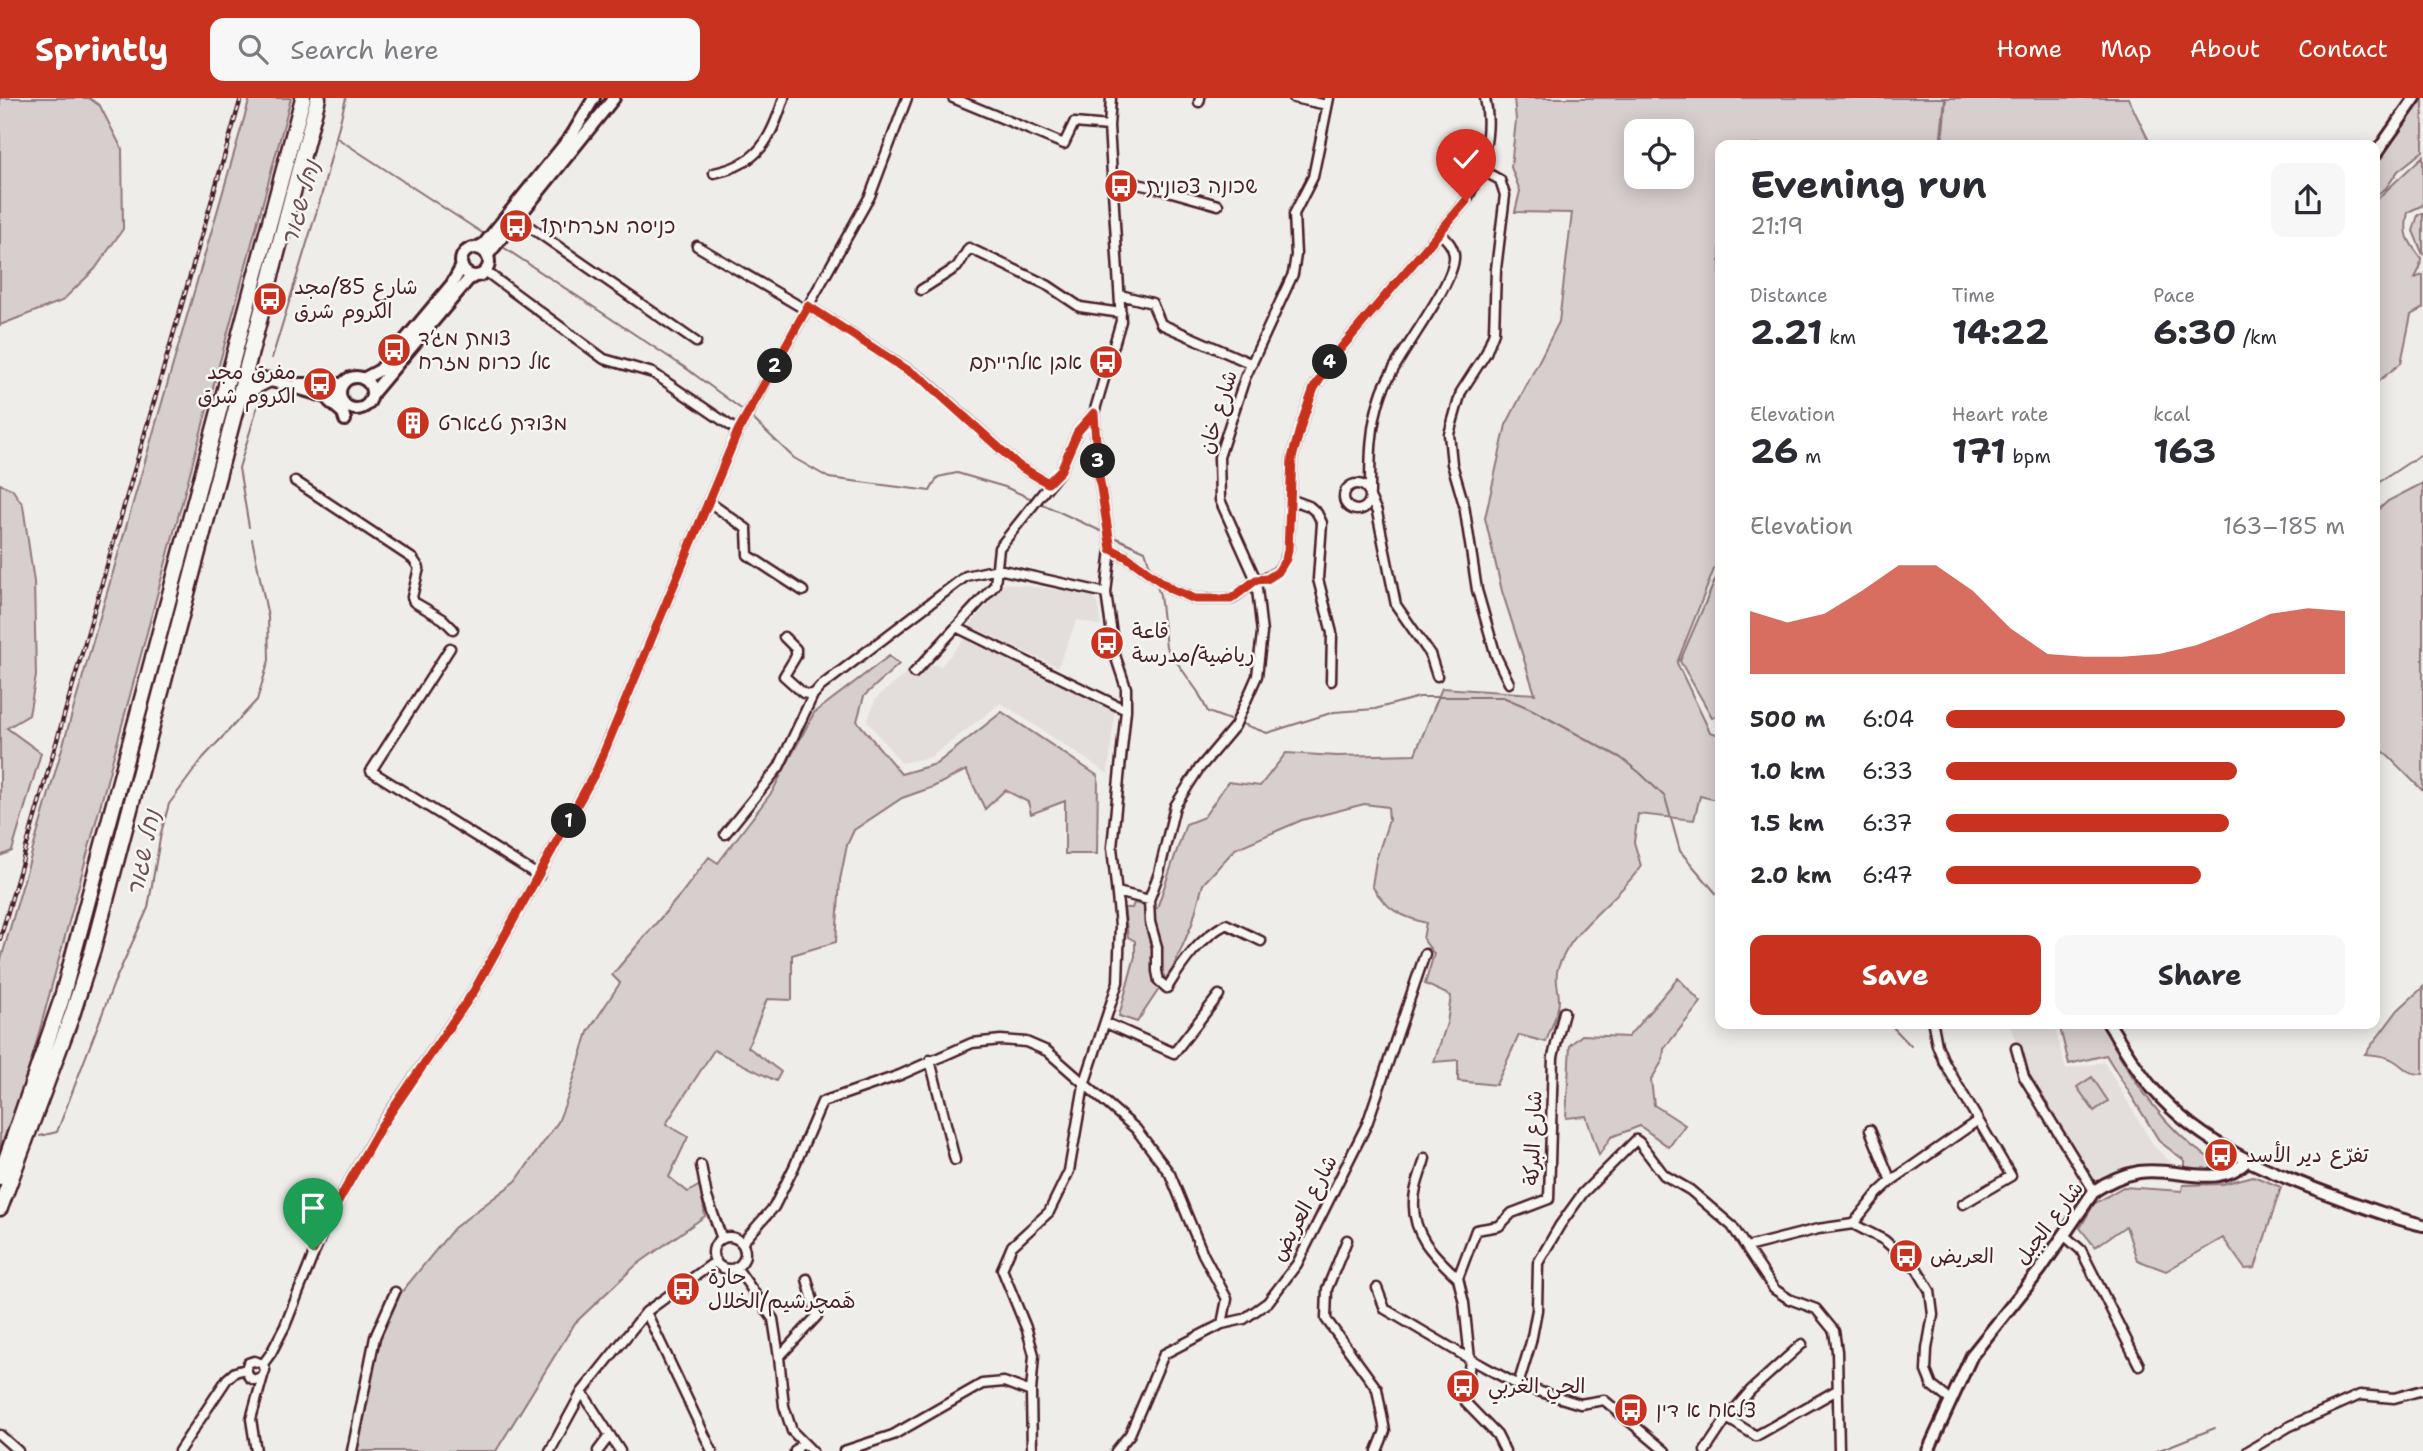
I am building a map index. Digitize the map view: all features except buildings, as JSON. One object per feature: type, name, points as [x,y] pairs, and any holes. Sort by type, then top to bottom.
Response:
[{"type":"highway","points":[[0,1177],[61,1001],[303,98]]},
{"type":"highway","points":[[0,1208],[72,1015],[93,949],[318,98]]},
{"type":"highway","points":[[237,401],[248,390],[268,380],[260,374],[249,357]]},
{"type":"street","points":[[362,379],[380,370],[452,284],[464,254],[484,244],[572,135],[594,98]]},
{"type":"street","points":[[229,373],[309,391],[343,402],[349,407],[359,408],[368,404],[372,394],[468,280],[480,274],[488,265],[487,256],[614,98]]},
{"type":"street","points":[[714,173],[732,169],[750,158],[766,142],[774,129],[784,98]]},
{"type":"street","points":[[263,1364],[285,1326],[326,1223],[359,1163],[474,991],[597,769],[738,431],[870,196],[908,98]]},
{"type":"street","points":[[954,98],[1064,144],[1074,123],[1109,126]]},
{"type":"street","points":[[1031,1451],[1034,1355],[1027,1330],[1002,1269],[1012,1246],[1049,1212],[1069,1171],[1084,1085],[1107,1023],[1118,982],[1119,925],[1112,847],[1126,688],[1115,655],[1106,593],[1111,549],[1098,470],[1094,413],[1121,321],[1109,126],[1111,98]]},
{"type":"street","points":[[1294,98],[1328,101]]},
{"type":"street","points":[[1111,549],[1127,557],[1171,589],[1195,599],[1231,599],[1256,580],[1273,575],[1286,559],[1290,540],[1290,475],[1296,442],[1308,403],[1321,377],[1341,348],[1466,201],[1479,169],[1487,119],[1485,98]]},
{"type":"street","points":[[2380,148],[2414,98]]},
{"type":"street","name":"شارع خان","points":[[1149,900],[1159,873],[1175,806],[1198,770],[1235,726],[1256,676],[1262,633],[1256,580],[1220,500],[1219,457],[1252,364],[1293,274],[1296,255],[1294,214],[1313,177],[1328,101]]},
{"type":"street","points":[[1479,169],[1500,180],[1505,195],[1495,281],[1494,332],[1486,353],[1458,399],[1449,435],[1464,505],[1475,582],[1496,656],[1509,683]]},
{"type":"street","points":[[1113,179],[1218,205]]},
{"type":"street","points":[[517,218],[696,342]]},
{"type":"street","points":[[1358,510],[1367,505],[1370,495],[1372,426],[1381,394],[1395,363],[1438,296],[1454,262],[1453,249],[1440,233]]},
{"type":"street","points":[[697,246],[807,308],[926,382],[1019,466],[1048,483]]},
{"type":"street","points":[[476,248],[487,256]]},
{"type":"street","points":[[921,290],[957,267],[969,248],[1047,285],[1080,307],[1121,313]]},
{"type":"street","points":[[461,266],[467,274],[480,274],[604,359],[653,373],[738,431]]},
{"type":"street","points":[[1120,295],[1152,303],[1161,324],[1252,364]]},
{"type":"street","points":[[284,384],[343,384],[351,378],[362,379],[369,384],[372,394]]},
{"type":"street","points":[[343,384],[340,395],[343,402]]},
{"type":"street","points":[[309,391],[337,405],[345,420]]},
{"type":"street","points":[[914,673],[995,585],[999,548],[1061,470],[1078,431],[1094,413]]},
{"type":"street","points":[[1370,467],[1366,478],[1348,487],[1343,499],[1347,506],[1370,517],[1380,527]]},
{"type":"street","points":[[295,481],[412,559],[419,568],[412,597],[414,602],[443,619],[453,629]]},
{"type":"street","points":[[1358,484],[1364,486],[1377,512],[1396,605],[1430,654],[1437,677]]},
{"type":"street","points":[[1290,499],[1309,506],[1317,513],[1322,523],[1318,579],[1332,633],[1331,681]]},
{"type":"street","points":[[709,502],[747,529],[748,555],[803,591]]},
{"type":"street","points":[[725,834],[779,767],[813,695],[820,687],[966,576],[998,569],[1106,593]]},
{"type":"street","points":[[956,627],[1126,710]]},
{"type":"street","points":[[785,636],[796,649],[796,656],[784,676],[803,693],[813,695]]},
{"type":"street","points":[[450,648],[371,771],[539,876]]},
{"type":"street","points":[[1117,892],[1149,900],[1150,922],[1157,947],[1159,981],[1167,988],[1202,940],[1226,924],[1261,941]]},
{"type":"street","name":"شارع العريض","points":[[1119,1450],[1129,1434],[1164,1354],[1222,1324],[1244,1319],[1268,1302],[1297,1264],[1367,1124],[1425,954]]},
{"type":"street","points":[[1107,1023],[1174,1053],[1219,995]]},
{"type":"street","name":"شارع البركة","points":[[1458,1278],[1476,1230],[1499,1226],[1512,1213],[1549,1199],[1553,1057],[1564,1012]]},
{"type":"street","points":[[1934,1029],[1944,1062],[2011,1176],[1963,1204]]},
{"type":"street","points":[[2112,1029],[2154,1090],[2206,1137],[2295,1182],[2403,1220],[2423,1224]]},
{"type":"street","points":[[742,1242],[774,1207],[822,1102],[900,1075],[972,1043],[1001,1040],[1026,1042],[1047,1051],[1136,1129],[1170,1174],[1203,1254],[1227,1299],[1222,1324]]},
{"type":"street","points":[[2017,1048],[2024,1077],[2094,1191]]},
{"type":"street","points":[[930,1060],[955,1160]]},
{"type":"street","points":[[1853,1224],[1891,1181],[1977,1121]]},
{"type":"street","points":[[1870,1130],[1891,1181]]},
{"type":"street","points":[[1518,1385],[1537,1310],[1538,1264],[1560,1225],[1583,1193],[1636,1140],[1664,1175],[1690,1189],[1732,1226],[1774,1289],[1789,1299],[1816,1309],[1834,1331],[1837,1351],[1839,1451]]},
{"type":"street","points":[[1425,1158],[1414,1200],[1419,1235],[1432,1253],[1458,1278],[1464,1303],[1470,1359],[1466,1403],[1497,1435],[1505,1451]]},
{"type":"street","name":"شارع الجبل","points":[[1928,1451],[1972,1355],[2064,1236],[2094,1191],[2105,1183],[2138,1172],[2166,1172],[2186,1176],[2217,1175],[2235,1172],[2248,1160]]},
{"type":"street","points":[[701,1165],[707,1198],[722,1239]]},
{"type":"street","points":[[1747,1247],[1818,1229],[1853,1224],[1884,1240],[1917,1269],[1930,1291],[1933,1315],[1926,1371],[1932,1386],[1950,1400]]},
{"type":"street","points":[[2064,1236],[2081,1250],[2139,1366]]},
{"type":"street","points":[[733,1237],[742,1242],[745,1256],[736,1267],[723,1267],[716,1261],[714,1251],[722,1239],[733,1237]]},
{"type":"street","points":[[1347,1240],[1327,1289],[1326,1319],[1377,1389],[1385,1432],[1377,1451]]},
{"type":"street","points":[[550,1451],[582,1392],[646,1312],[716,1261]]},
{"type":"street","points":[[736,1267],[772,1319],[784,1406],[792,1431],[812,1451]]},
{"type":"street","points":[[779,1357],[817,1316],[807,1279]]},
{"type":"street","points":[[1377,1288],[1385,1309],[1470,1359],[1518,1385],[1580,1404],[1604,1400],[1665,1451]]},
{"type":"street","points":[[352,1451],[375,1337],[395,1292]]},
{"type":"street","points":[[646,1312],[712,1451]]},
{"type":"street","points":[[1705,1451],[1727,1418],[1751,1390],[1802,1344]]},
{"type":"street","points":[[256,1451],[251,1419],[265,1370],[263,1364],[254,1360],[248,1363],[247,1375],[251,1379],[263,1376]]},
{"type":"street","points":[[179,1451],[227,1379],[246,1369]]},
{"type":"street","points":[[844,1451],[893,1435],[982,1384],[1004,1382],[1031,1392]]},
{"type":"street","points":[[1727,1418],[1756,1436],[1837,1390]]},
{"type":"street","points":[[2248,1451],[2290,1426],[2360,1395],[2394,1398],[2423,1390]]},
{"type":"street","points":[[582,1392],[620,1451]]},
{"type":"street","points":[[0,1435],[18,1451]]},
{"type":"street","points":[[598,1451],[610,1435]]},
{"type":"street","points":[[795,1451],[803,1442]]},
{"type":"shaded area","points":[[0,98],[89,98],[100,106],[122,149],[123,229],[95,269],[62,301],[0,325]]},
{"type":"shaded area","points":[[250,98],[291,98],[22,1096],[0,1148],[0,963]]},
{"type":"shaded area","points":[[1514,98],[1945,98],[1941,140],[1715,140],[1715,567],[1677,663],[1710,732],[1715,734],[1715,800],[1700,796],[1694,820],[1638,814],[1634,842],[1641,866],[1585,926],[1565,953],[1557,972],[1558,1010],[1546,1042],[1519,1035],[1496,1085],[1458,1081],[1458,1060],[1434,1062],[1447,1023],[1451,996],[1425,984],[1434,954],[1423,939],[1426,923],[1395,911],[1372,886],[1376,860],[1389,820],[1388,807],[1364,804],[1302,820],[1235,849],[1203,884],[1192,924],[1173,968],[1137,1022],[1119,1016],[1135,956],[1135,941],[1128,937],[1124,908],[1132,908],[1134,903],[1157,908],[1186,824],[1204,817],[1228,782],[1260,786],[1286,753],[1337,756],[1415,754],[1442,688],[1535,694],[1502,591],[1485,518],[1506,425],[1559,322],[1572,213],[1515,212],[1520,191],[1511,167],[1516,120]]},
{"type":"shaded area","points":[[1946,98],[2128,98],[2149,140],[1942,140]]},
{"type":"shaded area","points":[[2423,98],[2423,151],[2398,171],[2380,192],[2380,160]]},
{"type":"shaded area","points":[[2423,156],[2423,205],[2408,212],[2406,232],[2421,258],[2415,278],[2423,275],[2423,308],[2411,315],[2401,363],[2380,380],[2380,196]]},
{"type":"shaded area","points":[[2423,213],[2423,255],[2413,231],[2418,215]]},
{"type":"shaded area","points":[[2423,483],[2423,791],[2380,748],[2380,508],[2388,501]]},
{"type":"shaded area","points":[[0,484],[12,489],[23,505],[34,582],[36,676],[29,715],[7,728],[41,753],[12,851],[0,856]]},
{"type":"shaded area","points":[[1715,580],[1715,717],[1712,717],[1680,661]]},
{"type":"shaded area","points":[[1005,583],[1092,594],[1098,605],[1101,626],[1077,620],[1058,667],[969,626]]},
{"type":"shaded area","points":[[966,637],[1115,711],[1108,774],[1001,703],[931,757],[901,763],[867,721],[876,698],[919,663],[941,666]]},
{"type":"shaded area","points":[[889,656],[899,664],[864,696],[857,721],[901,774],[936,764],[1002,712],[1098,776],[1097,854],[1065,854],[1065,801],[1031,814],[1028,802],[1005,790],[985,809],[966,770],[933,787],[902,798],[854,830],[847,845],[840,880],[836,942],[792,955],[792,1000],[767,999],[748,1047],[781,1072],[776,1081],[714,1050],[666,1124],[688,1137],[669,1177],[688,1192],[700,1185],[705,1216],[635,1266],[575,1323],[496,1451],[352,1451],[378,1336],[395,1300],[454,1228],[516,1181],[558,1122],[588,1032],[620,983],[612,975],[709,857],[718,863],[772,792],[814,713]]},
{"type":"shaded area","points":[[1678,978],[1701,1002],[1664,1049],[1663,1060],[1651,1080],[1654,1105],[1685,1125],[1669,1147],[1640,1126],[1611,1137],[1599,1155],[1586,1116],[1566,1118],[1570,1045],[1582,1035],[1628,1037]]},
{"type":"shaded area","points":[[2423,987],[2423,1074],[2409,1072],[2387,1057],[2365,1054],[2398,1010]]},
{"type":"shaded area","points":[[2011,1029],[2055,1029],[2066,1069],[2104,1062],[2154,1146],[2176,1167],[2150,1162],[2128,1165],[2092,1180],[2032,1080]]},
{"type":"shaded area","points":[[2060,1029],[2104,1029],[2130,1073],[2164,1118],[2195,1148],[2223,1166],[2184,1170],[2184,1160],[2160,1142],[2106,1055],[2069,1064]]},
{"type":"shaded area","points":[[2092,1077],[2108,1101],[2094,1111],[2077,1087]]},
{"type":"shaded area","points":[[2253,1176],[2281,1187],[2255,1268],[2245,1269],[2223,1238],[2166,1271],[2137,1260],[2126,1226],[2095,1247],[2080,1228],[2094,1204],[2123,1187],[2182,1191],[2183,1185],[2223,1184]]},
{"type":"waterway","name":"נחל שגור","points":[[272,358],[321,197],[346,98]]},
{"type":"waterway","points":[[337,138],[487,236]]},
{"type":"waterway","points":[[500,245],[687,369],[744,411]]},
{"type":"waterway","name":"נחל שגור","points":[[249,527],[239,468],[261,395]]},
{"type":"waterway","points":[[751,417],[794,458],[829,478],[930,491],[938,477],[957,473],[1005,487],[1032,499]]},
{"type":"waterway","points":[[2380,482],[2423,453]]},
{"type":"waterway","points":[[1040,503],[1105,533]]},
{"type":"waterway","points":[[1114,537],[1145,551],[1151,569]]},
{"type":"waterway","name":"נחל שגור","points":[[40,1136],[57,1132],[114,983],[148,908],[161,833],[169,804],[203,758],[257,700],[269,660],[268,617],[252,539]]},
{"type":"waterway","points":[[1155,581],[1160,595],[1166,647],[1198,692],[1208,712],[1235,722]]},
{"type":"waterway","points":[[1240,723],[1267,733],[1334,712],[1375,709],[1419,697],[1503,697],[1531,709],[1621,758],[1640,773],[1665,797],[1680,851],[1715,892]]},
{"type":"waterway","points":[[1895,1029],[1911,1046]]},
{"type":"waterway","points":[[2157,1451],[2215,1428]]},
{"type":"railway","points":[[0,939],[241,98]]},
{"type":"place","name":"שכונה צפונית","points":[[1121,186]]},
{"type":"place","name":"כניסה מזרחית1","points":[[516,226]]},
{"type":"place","name":"شارع 85/مجد الكروم شرق","points":[[270,299]]},
{"type":"place","name":"צומת מג׳ד אל כרום מזרח","points":[[394,350]]},
{"type":"place","name":"אבן אלהייתם","points":[[1106,362]]},
{"type":"place","name":"مفرق مجد الكروم شرق","points":[[320,384]]},
{"type":"place","name":"מצודת טגארט","points":[[413,423]]},
{"type":"place","name":"قاعة رياضية/مدرسة","points":[[1107,643]]},
{"type":"place","name":"تفرّع دير الأسد","points":[[2221,1155]]},
{"type":"place","name":"العريض","points":[[1906,1256]]},
{"type":"place","name":"حارة هَمچرشيم/الخلال","points":[[683,1289]]},
{"type":"place","name":"الحي الغربي","points":[[1463,1386]]},
{"type":"place","name":"צלאח א דין","points":[[1631,1410]]},
{"type":"route","points":[[313,1250],[380,1128],[474,991],[597,769],[738,431],[808,306],[926,382],[1019,466],[1048,483],[1061,470],[1078,431],[1094,413],[1098,470],[1111,549],[1127,557],[1171,589],[1195,599],[1231,599],[1256,580],[1267,579],[1278,572],[1286,559],[1290,540],[1292,458],[1314,388],[1341,348],[1466,201]]}]
